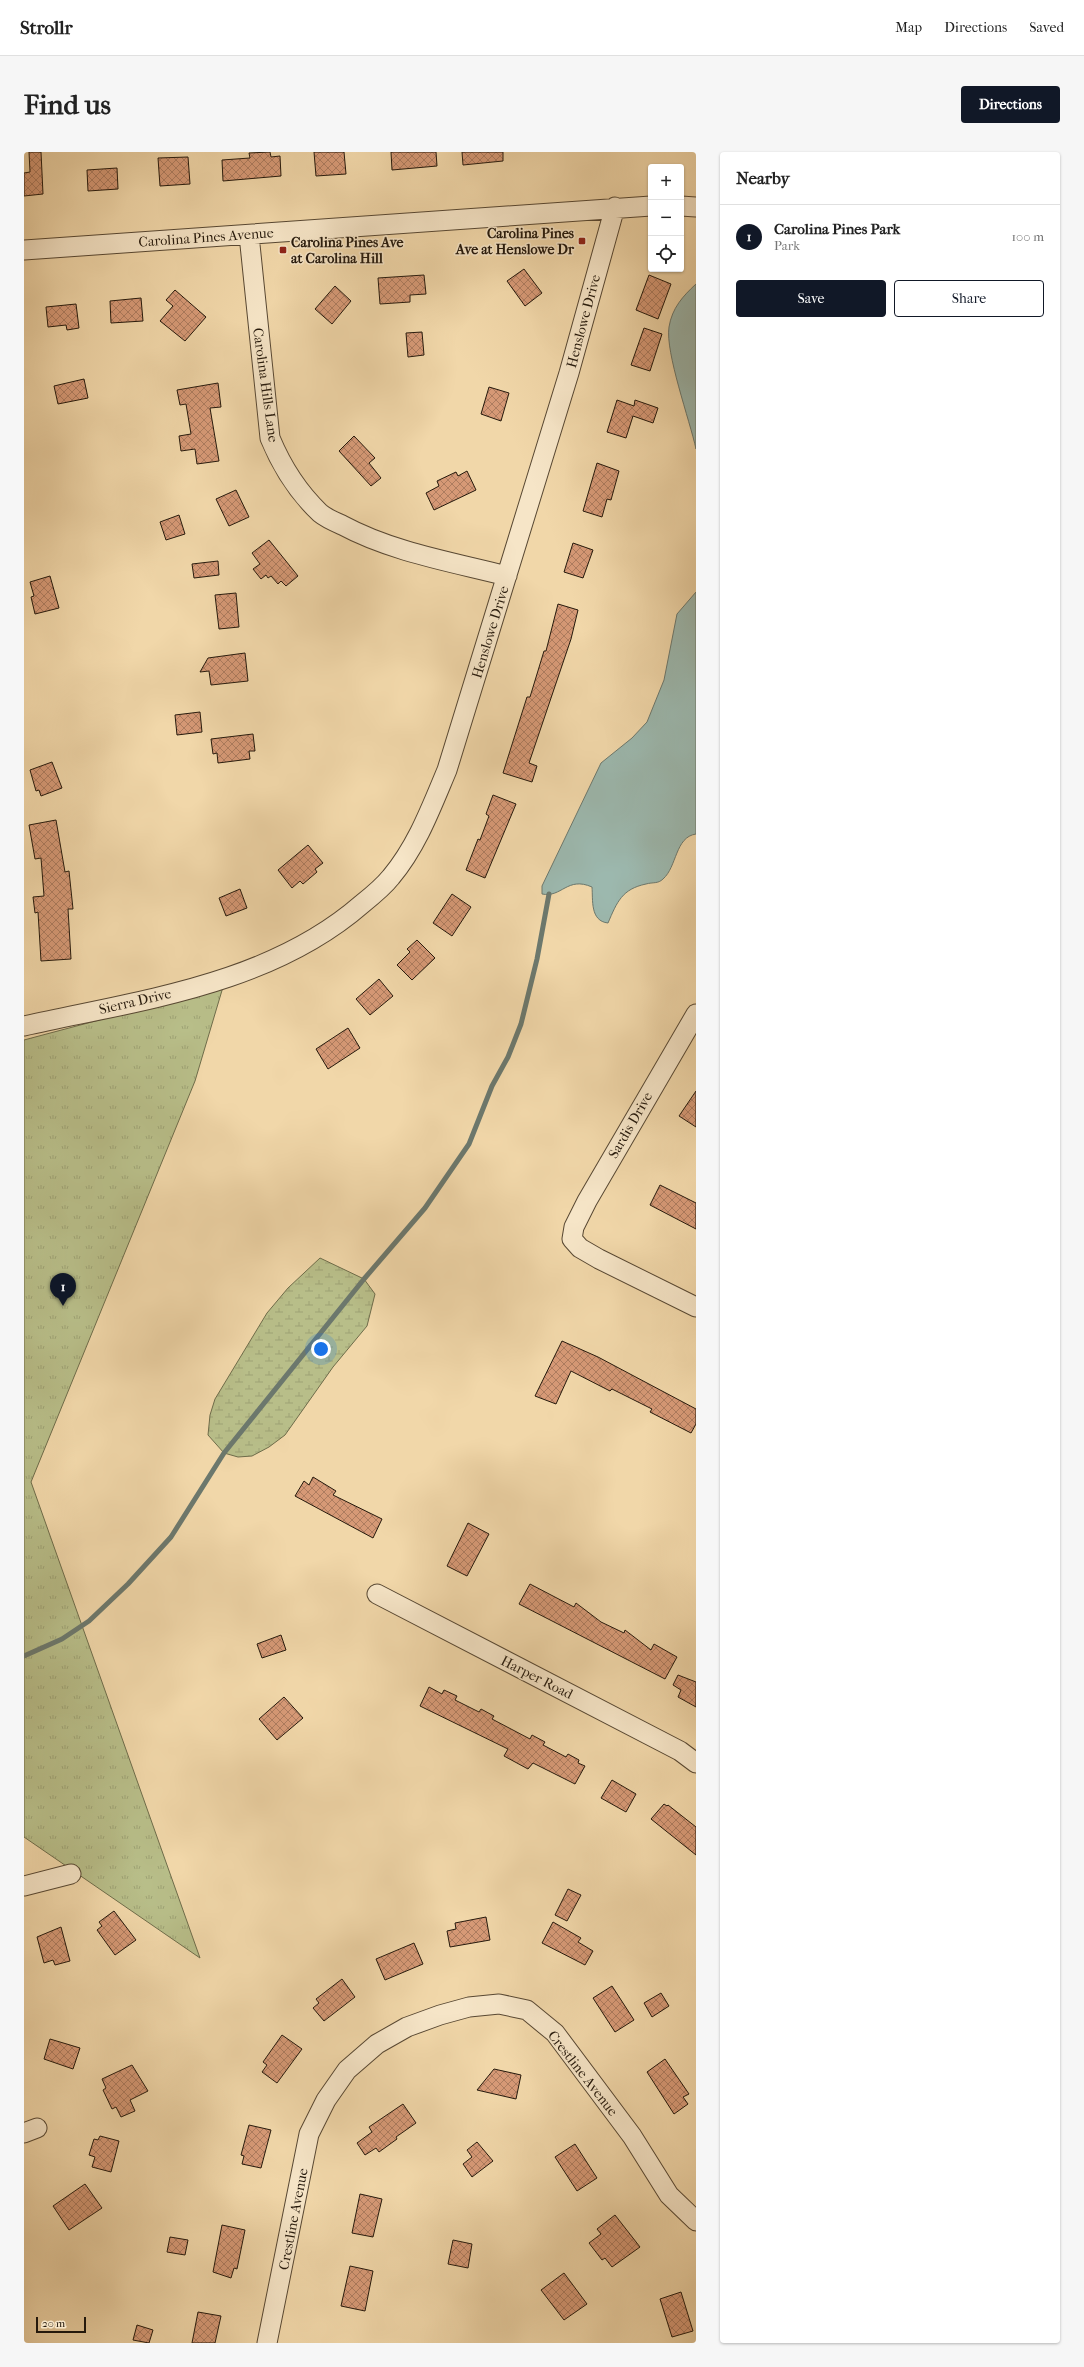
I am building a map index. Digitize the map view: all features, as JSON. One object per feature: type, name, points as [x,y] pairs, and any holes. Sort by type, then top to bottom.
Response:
[{"type":"street","name":"Carolina Pines Avenue","points":[[24,250],[249,235],[616,207],[648,206]]},
{"type":"street","points":[[684,206],[696,207]]},
{"type":"street","name":"Henslowe Drive","points":[[245,972],[285,955],[332,929],[390,878],[409,852],[423,827],[447,769],[569,373],[616,207]]},
{"type":"street","name":"Carolina Hills Lane","points":[[249,235],[270,438],[280,464],[298,489],[321,514],[356,533],[406,551],[507,576]]},
{"type":"street","name":"Sierra Drive","points":[[24,1026],[204,985],[245,972]]},
{"type":"street","name":"Sardis Drive","points":[[696,1014],[586,1201],[574,1227],[572,1239],[580,1248],[599,1259],[696,1307]]},
{"type":"street","name":"Harper Road","points":[[377,1594],[680,1751],[696,1762]]},
{"type":"street","points":[[24,1886],[71,1874]]},
{"type":"street","name":"Crestline Avenue","points":[[267,2343],[309,2134],[326,2100],[347,2070],[377,2044],[407,2027],[447,2013],[469,2007],[499,2004],[527,2010],[555,2033],[632,2136],[669,2195],[696,2221]]},
{"type":"green space","points":[[223,987],[195,1081],[31,1482],[200,1958],[24,1837],[24,1040]]},
{"type":"green space","points":[[320,1258],[364,1279],[375,1294],[367,1326],[333,1367],[285,1435],[269,1447],[252,1456],[238,1457],[224,1453],[208,1435],[210,1415],[215,1399],[267,1313],[288,1288]]},
{"type":"water","points":[[696,284],[696,449],[674,369],[669,338],[669,327],[675,308]]},
{"type":"water","points":[[696,592],[696,834],[689,836],[680,846],[668,874],[661,881],[638,886],[631,889],[621,898],[608,923],[602,921],[595,914],[592,887],[583,884],[576,884],[570,885],[555,893],[542,894],[542,886],[601,763],[632,738],[647,722],[664,680],[677,614]]},
{"type":"building","points":[[29,152],[41,152],[43,194],[24,196],[24,173],[30,172]]},
{"type":"building","points":[[270,152],[271,157],[280,156],[281,176],[223,181],[222,160],[250,158],[249,153]]},
{"type":"building","points":[[314,152],[344,152],[346,174],[316,176]]},
{"type":"building","points":[[391,152],[436,152],[437,166],[392,170]]},
{"type":"building","points":[[462,152],[503,152],[503,161],[463,165]]},
{"type":"building","points":[[188,157],[190,184],[160,186],[158,158]]},
{"type":"building","points":[[117,168],[118,189],[88,191],[87,170]]},
{"type":"building","points":[[524,269],[542,293],[525,306],[507,281]]},
{"type":"building","points":[[424,275],[426,294],[410,295],[410,302],[380,304],[378,278]]},
{"type":"building","points":[[649,275],[671,284],[658,319],[636,310]]},
{"type":"building","points":[[335,286],[351,301],[332,324],[315,309]]},
{"type":"building","points":[[175,290],[206,317],[185,341],[160,321],[173,306],[166,300]]},
{"type":"building","points":[[141,298],[143,321],[111,323],[110,301]]},
{"type":"building","points":[[76,304],[79,328],[67,330],[66,325],[48,327],[46,307]]},
{"type":"building","points":[[644,328],[662,334],[650,371],[631,365]]},
{"type":"building","points":[[422,332],[424,355],[408,357],[406,333]]},
{"type":"building","points":[[84,379],[88,398],[58,404],[54,386]]},
{"type":"building","points":[[218,383],[221,407],[210,408],[219,461],[197,464],[195,449],[181,451],[179,436],[191,434],[186,404],[180,405],[177,390]]},
{"type":"building","points":[[489,387],[509,393],[501,421],[481,414]]},
{"type":"building","points":[[617,400],[634,406],[635,400],[658,408],[653,423],[633,416],[626,438],[607,432]]},
{"type":"building","points":[[354,436],[375,458],[369,463],[381,478],[371,486],[339,451]]},
{"type":"building","points":[[597,463],[619,471],[611,500],[607,499],[602,517],[583,511]]},
{"type":"building","points":[[467,471],[476,490],[434,510],[426,493],[439,486],[437,481],[456,472],[458,476]]},
{"type":"building","points":[[236,490],[249,517],[229,526],[216,499]]},
{"type":"building","points":[[179,515],[185,534],[166,540],[160,522]]},
{"type":"building","points":[[269,540],[298,576],[286,586],[281,581],[278,584],[271,576],[268,578],[266,575],[261,579],[253,569],[260,564],[252,553]]},
{"type":"building","points":[[573,543],[593,550],[583,578],[564,572]]},
{"type":"building","points":[[218,561],[219,575],[194,578],[192,564]]},
{"type":"building","points":[[50,576],[59,608],[35,614],[31,597],[34,596],[30,582]]},
{"type":"building","points":[[236,593],[239,627],[219,629],[215,595]]},
{"type":"building","points":[[558,604],[578,610],[571,639],[529,763],[537,766],[532,782],[503,773],[527,697],[530,697],[544,651],[546,651]]},
{"type":"building","points":[[245,653],[248,681],[211,685],[209,671],[200,672],[208,658]]},
{"type":"building","points":[[200,712],[202,732],[177,735],[175,715]]},
{"type":"building","points":[[253,734],[255,751],[249,751],[250,759],[218,763],[217,753],[213,754],[211,739]]},
{"type":"building","points":[[52,762],[62,788],[41,796],[39,790],[36,791],[30,770]]},
{"type":"building","points":[[493,795],[516,804],[485,878],[466,870],[489,816],[486,814]]},
{"type":"building","points":[[56,820],[65,872],[69,871],[73,909],[68,909],[71,959],[41,961],[38,912],[35,913],[33,897],[44,896],[41,858],[35,859],[29,825]]},
{"type":"building","points":[[308,845],[323,863],[315,869],[317,872],[303,884],[300,881],[292,888],[278,870]]},
{"type":"building","points":[[240,889],[247,908],[226,916],[219,898]]},
{"type":"building","points":[[452,894],[471,907],[452,936],[433,923]]},
{"type":"building","points":[[417,940],[435,958],[412,980],[397,965],[410,952],[407,949]]},
{"type":"building","points":[[379,979],[393,996],[370,1015],[356,999]]},
{"type":"building","points":[[348,1028],[360,1048],[328,1069],[316,1049]]},
{"type":"building","points":[[696,1091],[696,1127],[679,1116]]},
{"type":"building","points":[[660,1185],[696,1203],[696,1229],[650,1205]]},
{"type":"building","points":[[562,1341],[598,1357],[696,1409],[696,1424],[691,1433],[650,1412],[652,1409],[612,1389],[610,1391],[571,1371],[556,1404],[535,1396]]},
{"type":"building","points":[[313,1477],[336,1491],[333,1495],[382,1519],[373,1538],[295,1496],[304,1481],[309,1485]]},
{"type":"building","points":[[468,1523],[489,1534],[467,1576],[447,1566]]},
{"type":"building","points":[[530,1584],[574,1607],[576,1603],[601,1622],[624,1633],[625,1630],[651,1650],[654,1644],[677,1657],[665,1679],[519,1604]]},
{"type":"building","points":[[281,1635],[286,1650],[262,1658],[257,1644]]},
{"type":"building","points":[[678,1675],[696,1682],[696,1707],[678,1697],[681,1690],[673,1685]]},
{"type":"building","points":[[429,1687],[442,1694],[444,1690],[457,1696],[455,1700],[479,1712],[481,1709],[494,1716],[492,1719],[530,1739],[532,1735],[545,1742],[543,1745],[566,1757],[568,1754],[579,1760],[578,1763],[585,1766],[575,1784],[533,1763],[528,1769],[504,1756],[508,1749],[420,1706]]},
{"type":"building","points":[[284,1697],[303,1718],[277,1740],[259,1719]]},
{"type":"building","points":[[612,1780],[636,1794],[626,1812],[601,1798]]},
{"type":"building","points":[[664,1804],[667,1806],[668,1805],[696,1827],[696,1855],[651,1819]]},
{"type":"building","points":[[568,1889],[581,1895],[567,1921],[555,1915]]},
{"type":"building","points":[[114,1911],[136,1940],[115,1955],[97,1930],[102,1926],[99,1922]]},
{"type":"building","points":[[486,1917],[490,1940],[450,1947],[447,1931],[456,1929],[455,1923]]},
{"type":"building","points":[[553,1922],[581,1938],[578,1942],[593,1951],[585,1965],[542,1943]]},
{"type":"building","points":[[61,1927],[70,1961],[55,1965],[53,1960],[44,1963],[37,1937]]},
{"type":"building","points":[[414,1943],[423,1964],[385,1980],[376,1959]]},
{"type":"building","points":[[342,1979],[355,1997],[324,2021],[313,2008],[319,2003],[316,1999]]},
{"type":"building","points":[[612,1986],[634,2020],[615,2032],[593,1998]]},
{"type":"building","points":[[661,1993],[669,2006],[652,2017],[644,2003]]},
{"type":"building","points":[[282,2035],[302,2049],[277,2083],[262,2072],[267,2065],[263,2062]]},
{"type":"building","points":[[50,2039],[80,2048],[73,2069],[44,2059]]},
{"type":"building","points":[[665,2059],[689,2094],[683,2097],[688,2104],[674,2114],[647,2072]]},
{"type":"building","points":[[132,2065],[148,2091],[130,2100],[135,2111],[121,2117],[116,2107],[112,2109],[103,2090],[106,2088],[102,2079]]},
{"type":"building","points":[[494,2069],[521,2075],[516,2099],[477,2090]]},
{"type":"building","points":[[403,2104],[416,2123],[396,2137],[397,2139],[379,2152],[376,2148],[365,2155],[357,2143],[372,2132],[369,2127]]},
{"type":"building","points":[[249,2125],[271,2130],[261,2168],[242,2164],[244,2156],[241,2155]]},
{"type":"building","points":[[100,2136],[119,2141],[111,2172],[92,2167],[95,2157],[89,2155],[94,2139],[98,2140]]},
{"type":"building","points":[[477,2142],[493,2161],[472,2177],[463,2164],[472,2157],[467,2150]]},
{"type":"building","points":[[575,2144],[597,2178],[577,2191],[555,2157]]},
{"type":"building","points":[[85,2184],[102,2208],[69,2230],[53,2206]]},
{"type":"building","points":[[360,2194],[382,2199],[373,2237],[352,2233]]},
{"type":"building","points":[[615,2215],[640,2247],[612,2267],[605,2258],[602,2260],[589,2243],[601,2234],[597,2229]]},
{"type":"building","points":[[222,2225],[245,2230],[237,2269],[234,2268],[231,2278],[213,2272]]},
{"type":"building","points":[[170,2237],[188,2240],[185,2255],[167,2252]]},
{"type":"building","points":[[453,2240],[472,2244],[468,2268],[448,2264]]},
{"type":"building","points":[[350,2266],[373,2271],[365,2311],[341,2306]]},
{"type":"building","points":[[564,2273],[587,2304],[564,2320],[541,2290]]},
{"type":"building","points":[[681,2292],[693,2331],[672,2337],[660,2299]]},
{"type":"building","points":[[198,2312],[221,2316],[215,2343],[192,2343]]},
{"type":"building","points":[[137,2325],[153,2330],[149,2343],[133,2340]]},
{"type":"waterway","points":[[24,1656],[62,1639],[89,1621],[128,1584],[171,1537],[224,1453],[364,1279],[425,1208],[469,1144],[492,1086],[508,1057],[521,1024],[537,959],[549,894]]},
{"type":"place","name":"Carolina Pines Ave at Henslowe Dr","points":[[582,241]]},
{"type":"place","name":"Carolina Pines Ave at Carolina Hill","points":[[283,250]]},
{"type":"place","name":"Carolina Pines Park","points":[[63,1306]]}]
